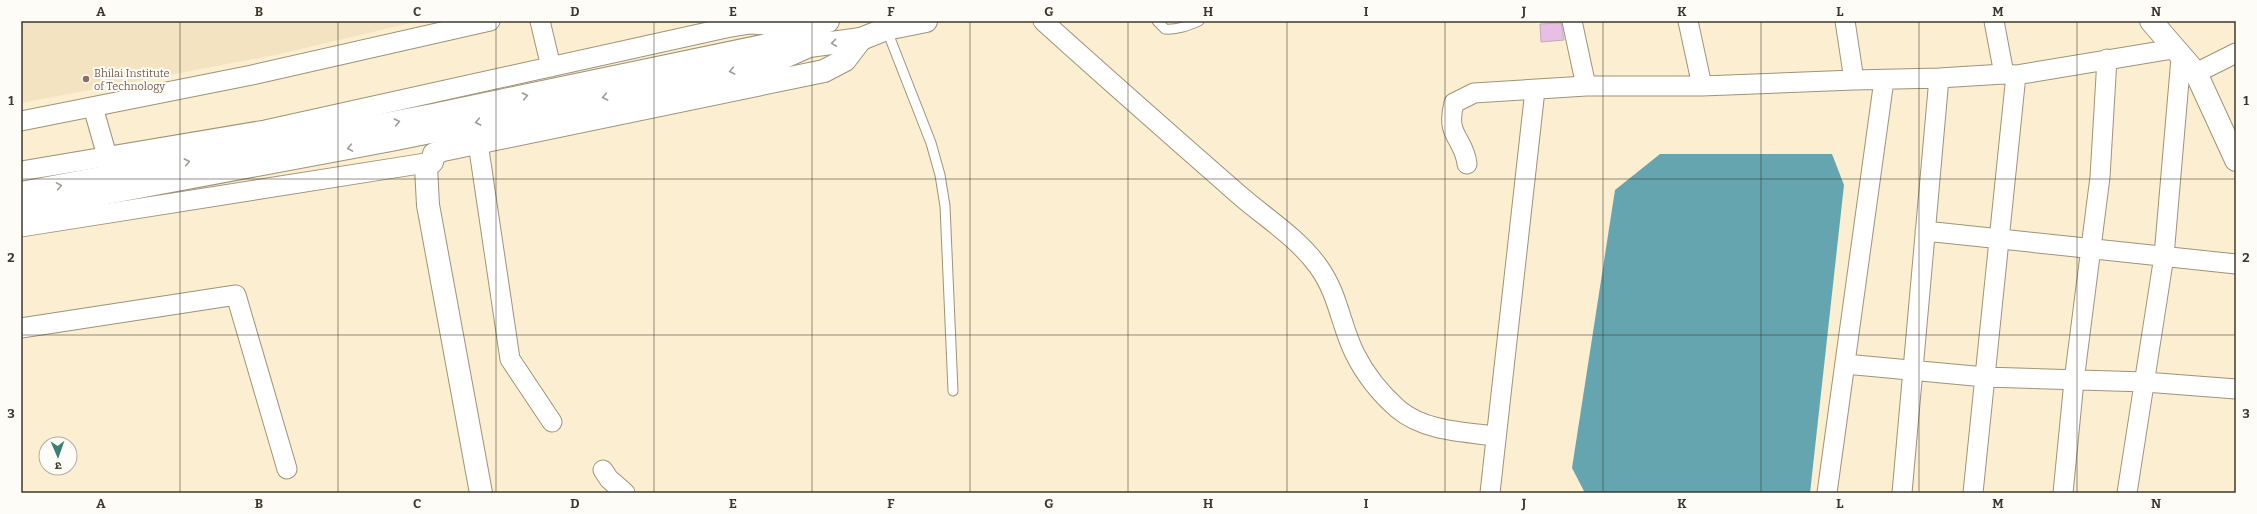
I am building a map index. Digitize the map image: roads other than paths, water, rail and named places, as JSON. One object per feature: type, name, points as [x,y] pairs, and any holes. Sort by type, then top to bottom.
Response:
[{"type":"main road","points":[[21,193],[418,118],[769,54],[803,27],[828,21]]},
{"type":"main road","points":[[21,209],[391,140],[769,54],[808,46],[861,39],[886,25],[926,21]]},
{"type":"main road","points":[[2151,21],[2177,53],[2196,73],[2236,160]]},
{"type":"main road","points":[[481,493],[428,205],[426,167],[432,162],[434,154],[443,150],[824,71],[845,60],[861,39]]},
{"type":"street","points":[[21,122],[252,75],[490,21]]},
{"type":"street","points":[[540,21],[551,67]]},
{"type":"street","points":[[1043,21],[1239,195],[1288,234],[1318,266],[1336,296],[1355,353],[1370,379],[1398,409],[1418,422],[1449,430],[1496,436]]},
{"type":"street","points":[[1572,21],[1586,86]]},
{"type":"street","points":[[1688,21],[1702,86]]},
{"type":"street","points":[[1845,21],[1854,80]]},
{"type":"street","points":[[1973,493],[2000,239],[2010,74],[1994,21]]},
{"type":"street","points":[[21,172],[265,130],[750,24],[803,27]]},
{"type":"street","points":[[1467,164],[1466,155],[1452,131],[1451,115],[1454,103],[1474,93],[1586,86],[1702,86],[1939,78],[2010,74],[2107,59],[2177,53],[2164,256],[2127,493]]},
{"type":"street","points":[[2196,73],[2236,53]]},
{"type":"street","points":[[2063,493],[2074,382],[2100,177],[2107,59]]},
{"type":"street","points":[[1902,493],[1939,78]]},
{"type":"street","points":[[1827,493],[1884,80]]},
{"type":"street","points":[[1490,493],[1534,90]]},
{"type":"street","points":[[93,107],[107,156]]},
{"type":"street","points":[[478,143],[510,359],[552,422]]},
{"type":"street","points":[[21,227],[432,162]]},
{"type":"street","points":[[1925,231],[2236,264]]},
{"type":"street","points":[[21,328],[236,295],[287,469]]},
{"type":"street","points":[[1845,364],[1985,377],[2074,382],[2145,382],[2236,388]]},
{"type":"street","points":[[604,470],[609,479],[625,493]]},
{"type":"lane","points":[[1157,21],[1164,29],[1172,29],[1187,26],[1199,21]]},
{"type":"lane","points":[[886,25],[931,143],[940,175],[945,206],[953,391]]},
{"type":"water","points":[[1660,154],[1832,154],[1844,185],[1810,493],[1585,493],[1572,468],[1615,190]]},
{"type":"place","name":"Bhilai Institute of Technology","points":[[86,79]]}]
